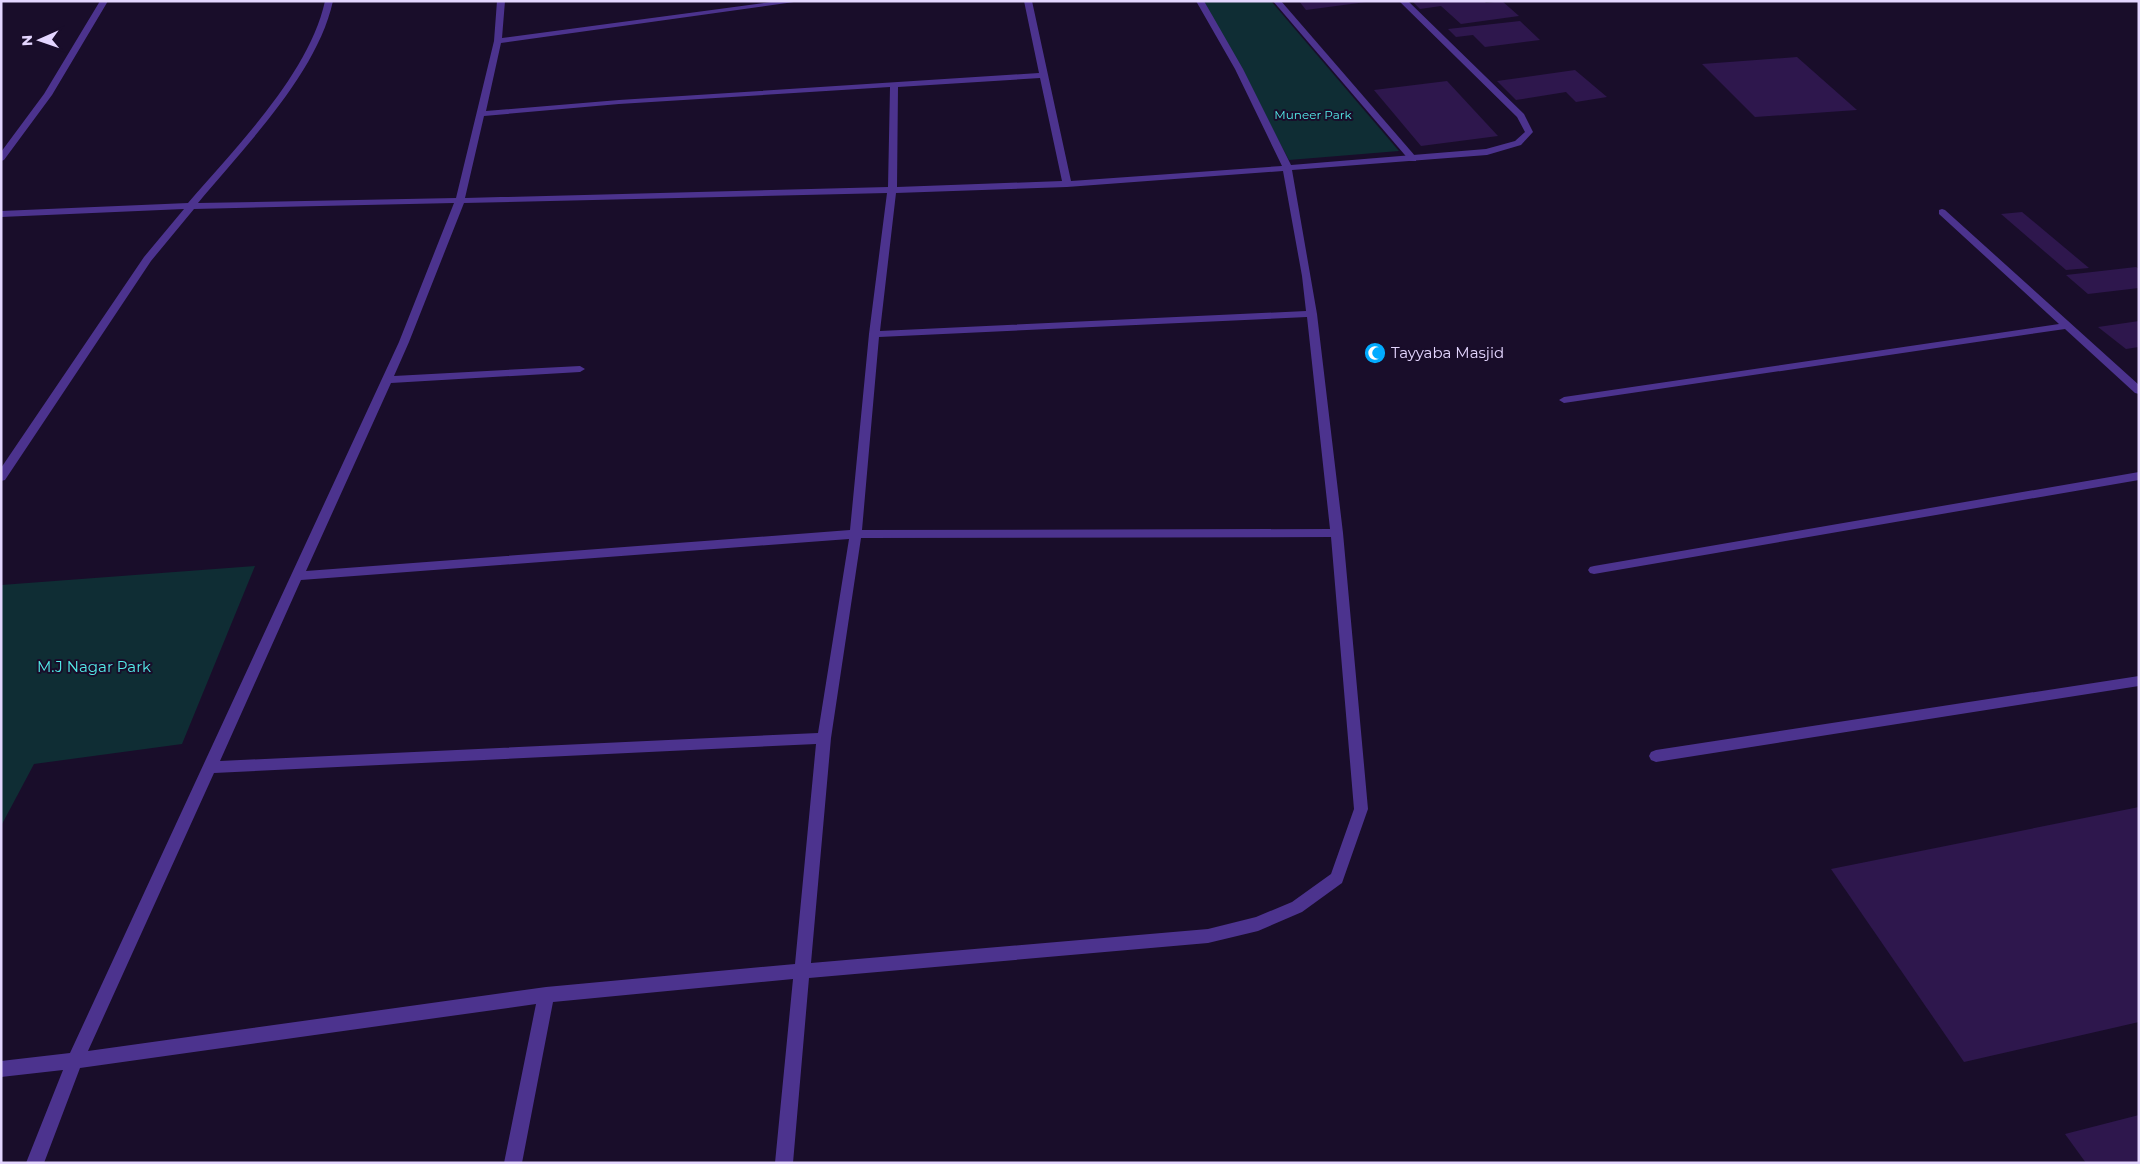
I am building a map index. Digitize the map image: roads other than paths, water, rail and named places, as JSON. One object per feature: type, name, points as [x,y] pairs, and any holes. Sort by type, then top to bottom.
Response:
[{"type":"street","points":[[1,158],[48,95],[104,1]]},
{"type":"street","points":[[1,477],[147,258],[286,90],[312,48],[326,15],[329,1]]},
{"type":"street","points":[[35,1163],[76,1061],[404,342],[460,201],[498,41],[501,1]]},
{"type":"street","points":[[498,41],[797,1]]},
{"type":"street","points":[[1028,1],[1067,184]]},
{"type":"street","points":[[1,1069],[76,1061],[546,996],[802,971],[1208,936],[1258,924],[1298,907],[1337,878],[1361,808],[1337,533],[1312,314],[1288,167],[1238,69],[1200,1]]},
{"type":"street","points":[[1277,1],[1413,158]]},
{"type":"street","points":[[1,214],[189,206],[460,201],[1067,184],[1487,152],[1518,144],[1528,132],[1521,116],[1403,1]]},
{"type":"street","points":[[480,114],[619,102],[1044,75]]},
{"type":"street","points":[[784,1163],[824,738],[856,534],[874,334],[892,190],[894,84]]},
{"type":"street","points":[[1942,212],[2139,391]]},
{"type":"street","points":[[874,334],[1312,314]]},
{"type":"street","points":[[1564,400],[2067,326]]},
{"type":"street","points":[[387,380],[580,369]]},
{"type":"street","points":[[1594,570],[2139,476]]},
{"type":"street","points":[[297,576],[856,534],[1337,533]]},
{"type":"street","points":[[1656,756],[2139,682]]},
{"type":"street","points":[[210,767],[824,738]]},
{"type":"street","points":[[513,1163],[546,996]]},
{"type":"place","name":"Tayyaba Masjid","points":[[1375,353]]},
{"type":"park label","name":"Muneer Park","points":[[1313,115]]},
{"type":"park label","name":"M.J Nagar Park","points":[[94,667]]}]
